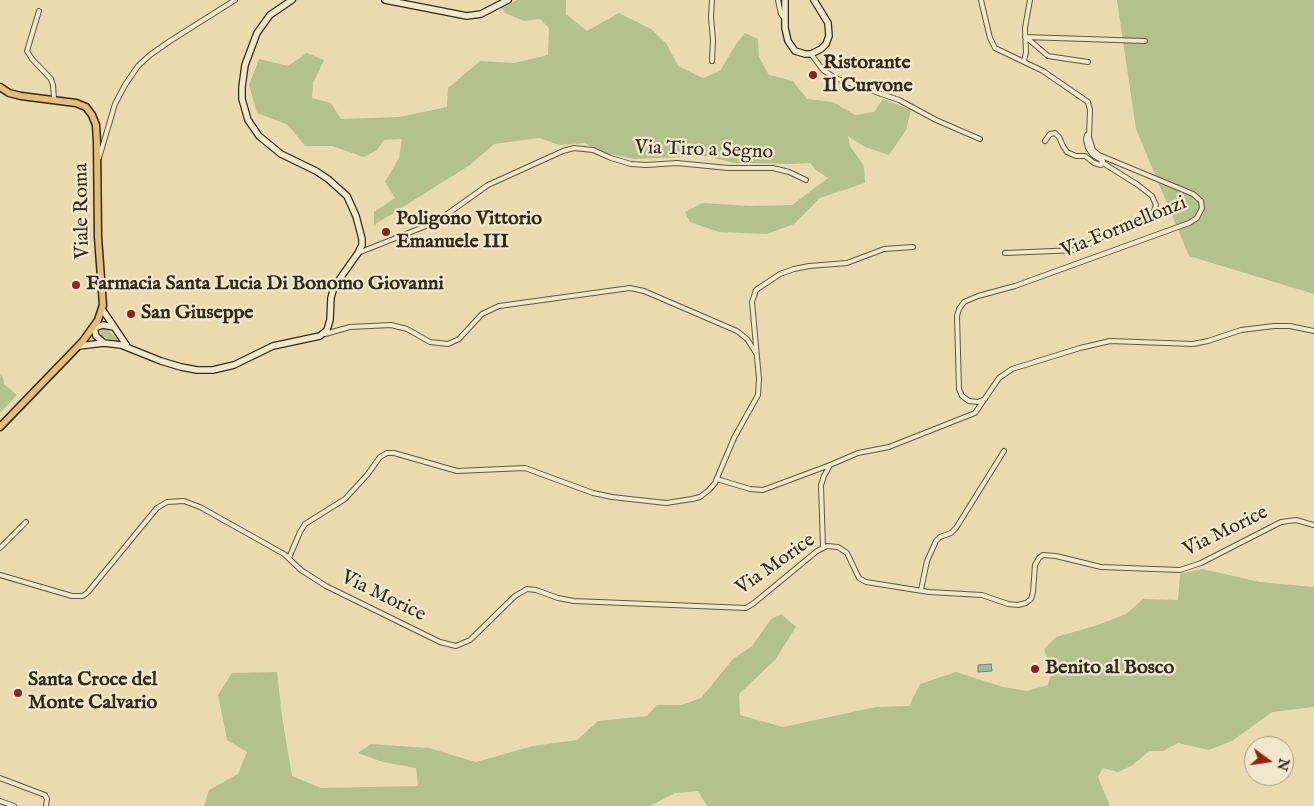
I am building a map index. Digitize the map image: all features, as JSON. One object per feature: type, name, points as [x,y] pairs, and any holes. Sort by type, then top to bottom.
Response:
[{"type":"main road","points":[[80,346],[104,343],[127,346],[176,365],[197,370],[213,370],[234,365],[273,346],[320,336],[326,332],[330,323],[331,298],[334,285],[362,245],[355,214],[345,194],[319,172],[286,157],[269,145],[253,128],[243,104],[243,76],[255,38],[267,18],[292,0]]},
{"type":"main road","points":[[385,0],[467,16],[481,14],[503,1]]},
{"type":"main road","points":[[785,0],[786,36],[791,47],[797,52],[811,54],[824,47],[830,33],[828,23],[814,0]]},
{"type":"main road","name":"Viale Roma","points":[[0,87],[14,95],[78,103],[91,112],[96,125],[98,237],[102,309],[94,328],[80,346],[0,427]]},
{"type":"main road","points":[[102,309],[127,346]]},
{"type":"main road","points":[[104,343],[96,336],[94,328],[103,325],[114,327]]},
{"type":"street","points":[[98,162],[113,110],[122,90],[138,66],[170,41],[235,0]]},
{"type":"street","points":[[712,0],[712,61]]},
{"type":"street","points":[[778,0],[781,14],[785,19]]},
{"type":"street","points":[[981,0],[994,47],[1043,71],[1087,101],[1090,107],[1086,140],[1088,148],[1093,155],[1109,168],[1138,185],[1152,196],[1156,205],[1153,214],[1122,226],[1078,250],[1005,253]]},
{"type":"street","points":[[1024,61],[1030,0]]},
{"type":"street","points":[[39,11],[28,51],[32,59],[50,77],[53,85],[54,99]]},
{"type":"street","points":[[1025,37],[1145,41]]},
{"type":"street","points":[[1025,37],[1048,56],[1088,62]]},
{"type":"street","points":[[811,54],[823,70],[835,78],[899,100],[936,120],[980,139]]},
{"type":"street","points":[[1045,141],[1050,134],[1055,133],[1067,152],[1085,156],[1098,165],[1103,163]]},
{"type":"street","name":"Via Formellonzi","points":[[984,399],[979,402],[971,402],[962,396],[958,389],[957,316],[964,302],[978,296],[1015,286],[1189,223],[1197,218],[1202,211],[1201,202],[1191,193],[1096,153],[1090,146],[1088,133]]},
{"type":"street","name":"Via Tiro a Segno","points":[[358,253],[436,222],[488,185],[571,148],[590,149],[616,160],[635,165],[677,163],[734,168],[774,168],[789,172],[806,180]]},
{"type":"street","points":[[289,558],[305,524],[345,499],[379,459],[387,453],[458,471],[512,467],[525,468],[601,495],[658,502],[675,502],[698,498],[711,489],[717,479],[734,438],[758,395],[757,355],[752,302],[754,293],[758,288],[776,276],[805,266],[847,264],[884,249],[913,247]]},
{"type":"street","points":[[320,336],[345,328],[388,324],[404,328],[426,340],[445,344],[456,341],[479,317],[499,306],[632,288],[644,291],[737,331],[746,339],[757,355]]},
{"type":"street","points":[[717,479],[750,489],[763,490],[858,453],[889,447],[961,417],[972,415],[979,410],[984,399],[1001,376],[1012,369],[1096,344],[1117,340],[1180,345],[1193,344],[1241,330],[1274,326],[1290,326],[1314,331]]},
{"type":"street","points":[[921,590],[928,558],[936,541],[956,528],[1004,451]]},
{"type":"street","points":[[823,547],[821,486],[830,464]]},
{"type":"street","name":"Via Morice","points":[[0,575],[74,596],[83,596],[156,509],[164,503],[189,502],[289,558],[301,570],[326,586],[440,642],[456,646],[470,640],[514,596],[528,589],[538,590],[570,600],[746,608],[823,547],[836,546],[845,550],[860,578],[864,581],[921,590],[979,594],[1010,604],[1021,605],[1032,597],[1035,565],[1043,555],[1053,555],[1101,567],[1180,570],[1200,564],[1281,522],[1296,520],[1314,525]]},
{"type":"street","points":[[0,548],[26,522]]},
{"type":"street","points":[[0,778],[44,795],[47,799],[46,806]]},
{"type":"street","points":[[0,801],[14,806]]},
{"type":"green space","points":[[517,0],[566,0],[566,14],[587,31],[619,13],[651,29],[666,43],[678,66],[703,78],[720,71],[745,33],[758,39],[759,57],[769,75],[793,81],[807,99],[833,102],[855,115],[874,112],[883,99],[911,110],[906,130],[889,155],[865,147],[848,136],[850,146],[864,166],[865,183],[820,198],[794,224],[767,234],[719,232],[690,222],[685,212],[702,203],[751,206],[792,205],[828,178],[816,170],[810,163],[734,163],[706,156],[634,159],[606,153],[584,143],[559,145],[539,138],[494,144],[470,165],[374,225],[374,212],[395,198],[385,182],[399,158],[402,139],[384,140],[377,150],[364,157],[332,146],[305,146],[288,125],[257,113],[249,85],[259,59],[288,66],[307,53],[324,60],[313,83],[312,98],[331,103],[341,119],[399,117],[447,107],[448,88],[480,61],[514,63],[548,55],[549,28],[540,19],[524,21],[505,13],[502,8]]},
{"type":"green space","points":[[1117,0],[1314,0],[1314,294],[1189,256],[1136,129]]},
{"type":"green space","points":[[106,328],[120,342],[101,336],[100,331]]},
{"type":"green space","points":[[0,375],[3,377],[4,384],[17,395],[0,413]]},
{"type":"green space","points":[[1202,569],[1260,582],[1314,587],[1314,707],[1272,712],[1232,741],[1209,750],[1178,743],[1163,751],[1149,751],[1133,765],[1118,772],[1103,768],[1098,777],[1110,806],[707,806],[698,791],[675,793],[650,806],[204,806],[209,790],[238,774],[247,752],[227,740],[218,695],[232,673],[277,672],[292,776],[321,788],[418,786],[416,768],[383,762],[358,753],[371,744],[429,748],[476,762],[533,746],[577,740],[598,721],[647,716],[657,705],[682,705],[701,698],[733,659],[752,646],[771,619],[781,614],[796,627],[775,660],[739,694],[740,715],[783,727],[876,707],[909,706],[920,684],[956,672],[1003,687],[1027,691],[1048,685],[1052,671],[1044,649],[1056,637],[1098,625],[1126,614],[1143,599],[1178,600],[1180,574]]},
{"type":"shaded area","points":[[991,664],[992,671],[978,672],[978,665]]},
{"type":"place","name":"Ristorante Il Curvone","points":[[813,75]]},
{"type":"place","name":"Poligono Vittorio Emanuele III","points":[[386,232]]},
{"type":"place","name":"Farmacia Santa Lucia Di Bonomo Giovanni","points":[[76,285]]},
{"type":"place","name":"San Giuseppe","points":[[131,314]]},
{"type":"place","name":"Benito al Bosco","points":[[1035,669]]},
{"type":"place","name":"Santa Croce del Monte Calvario","points":[[18,693]]}]
